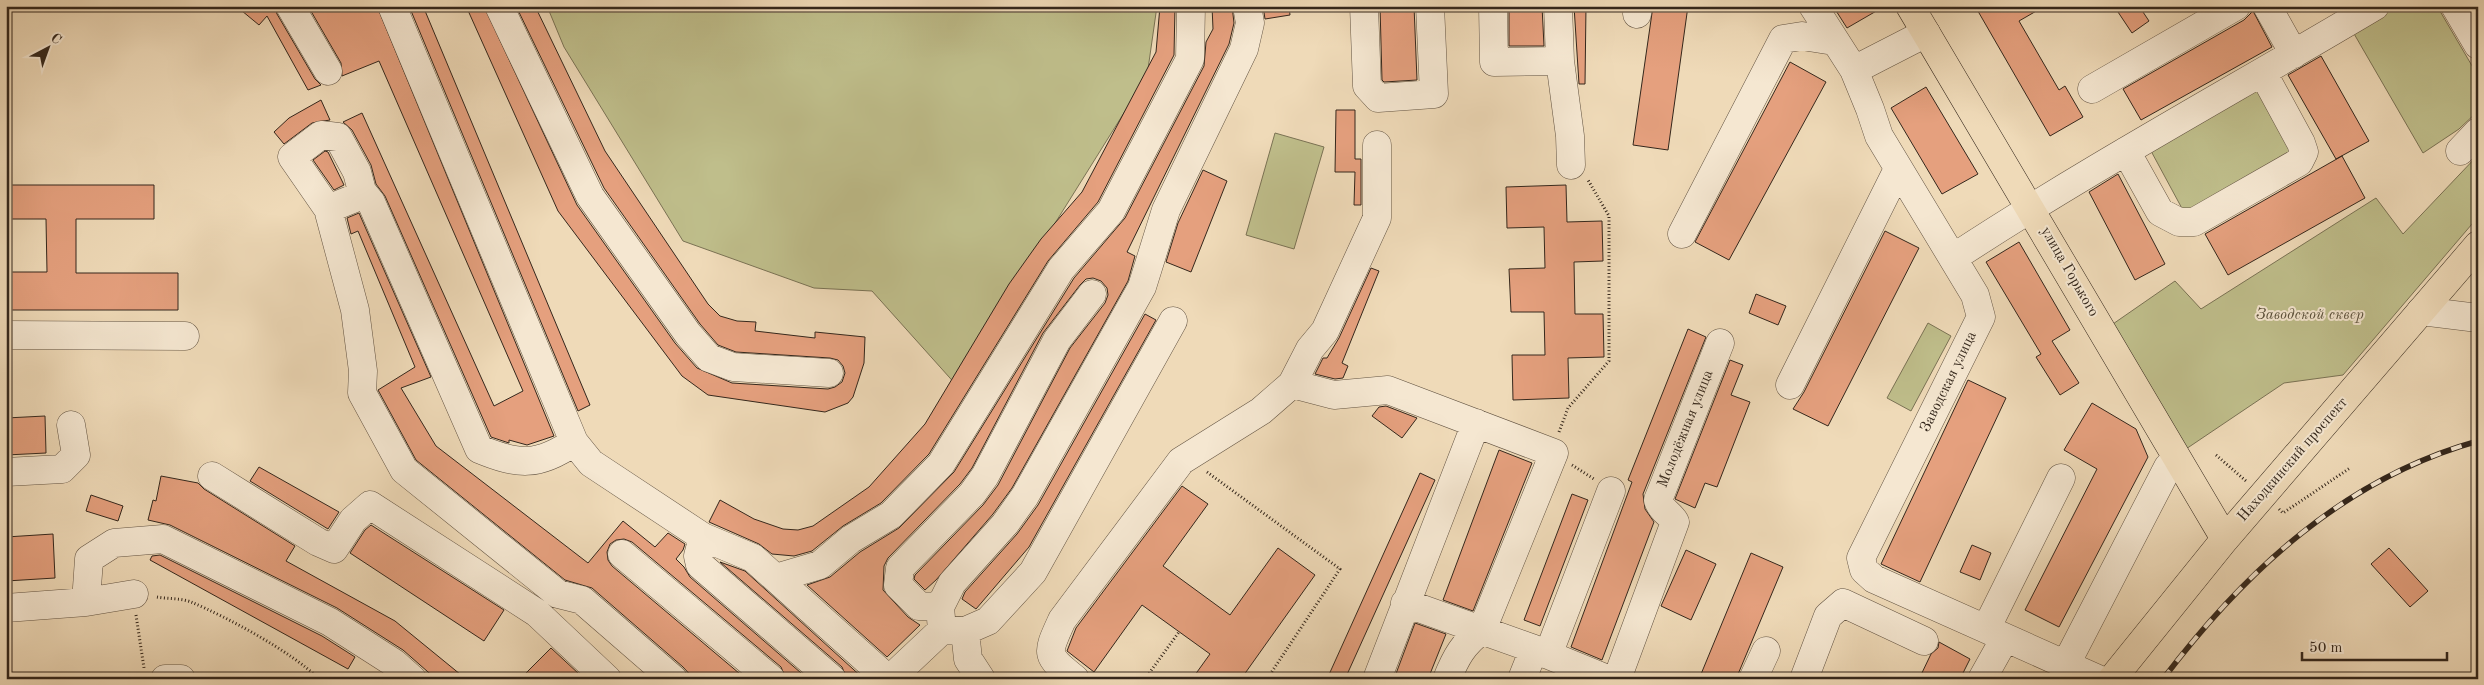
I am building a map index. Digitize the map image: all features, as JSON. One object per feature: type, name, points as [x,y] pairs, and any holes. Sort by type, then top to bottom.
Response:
[{"type":"main road","name":"улица Горького","points":[[1910,6],[2225,540]]},
{"type":"main road","name":"Находкинский проспект","points":[[2112,679],[2225,540],[2478,245]]},
{"type":"street","points":[[290,6],[328,71]]},
{"type":"street","points":[[392,6],[574,442],[591,462],[703,537],[754,558],[889,679],[949,623]]},
{"type":"street","points":[[499,6],[590,196],[693,340],[709,358],[733,367],[829,373]]},
{"type":"street","points":[[776,578],[820,565],[851,539],[891,514],[941,464],[1061,269],[1111,211],[1190,59],[1191,6]]},
{"type":"street","points":[[967,672],[949,623],[952,583],[1005,524],[1025,496],[1142,287],[1166,210],[1244,49],[1250,24],[1247,6]]},
{"type":"street","points":[[1364,6],[1367,86],[1378,98],[1434,94],[1430,6]]},
{"type":"street","points":[[1493,6],[1494,62],[1560,61]]},
{"type":"street","points":[[1558,6],[1560,61],[1570,136],[1571,165]]},
{"type":"street","name":"Заводская улица","points":[[1813,6],[1854,70],[1879,136],[1975,295],[1981,317],[1861,558],[1864,570],[1874,579],[2098,679]]},
{"type":"street","points":[[2092,89],[2236,6]]},
{"type":"street","points":[[2267,6],[2294,54]]},
{"type":"street","points":[[1953,258],[2030,207],[2263,73],[2374,6]]},
{"type":"street","points":[[2455,6],[2478,45]]},
{"type":"street","points":[[1854,70],[1926,33]]},
{"type":"street","points":[[1682,234],[1783,39],[1802,36],[1834,41]]},
{"type":"street","points":[[2126,151],[2160,212],[2179,222],[2194,222],[2226,204],[2299,162],[2304,152],[2301,142],[2263,73]]},
{"type":"street","points":[[574,442],[559,452],[528,462],[504,459],[479,449],[371,202],[362,191],[357,172],[338,137],[321,135],[292,157],[328,209],[355,310],[363,371],[362,393],[404,470],[558,594],[582,600],[673,679]]},
{"type":"street","points":[[1075,679],[1054,661],[1050,647],[1062,620],[1181,461],[1261,411],[1292,384],[1310,350],[1325,331],[1378,218],[1378,145]]},
{"type":"street","points":[[1790,385],[1898,169]]},
{"type":"street","points":[[328,209],[354,198],[362,191]]},
{"type":"street","points":[[1092,294],[1057,340],[985,476],[972,494],[900,568],[898,585],[919,606],[949,623],[988,621],[1033,572],[1173,321]]},
{"type":"street","points":[[2421,312],[2478,318]]},
{"type":"street","points":[[6,335],[185,336]]},
{"type":"street","name":"Молодёжная улица","points":[[1617,679],[1675,522],[1672,515],[1660,507],[1658,500],[1720,343]]},
{"type":"street","points":[[1292,384],[1334,395],[1388,390],[1554,454],[1482,630],[1468,641],[1458,653],[1447,679]]},
{"type":"street","points":[[1377,679],[1476,423]]},
{"type":"street","points":[[6,472],[62,469],[76,455],[72,425]]},
{"type":"street","points":[[2066,664],[2168,467]]},
{"type":"street","points":[[212,476],[318,542],[334,549],[354,520],[370,505],[537,613],[607,679]]},
{"type":"street","points":[[1982,679],[1996,634],[2061,478]]},
{"type":"street","points":[[1522,679],[1541,652],[1611,491]]},
{"type":"street","points":[[703,537],[698,556],[700,565],[832,679]]},
{"type":"street","points":[[86,602],[89,559],[114,544],[163,539],[330,622],[394,663],[412,679]]},
{"type":"street","points":[[622,554],[771,679]]},
{"type":"street","points":[[6,608],[86,602],[134,594]]},
{"type":"street","points":[[1405,603],[1541,652],[1607,679]]},
{"type":"street","points":[[1804,679],[1828,616],[1843,603],[1924,641]]},
{"type":"street","points":[[1754,679],[1766,651]]},
{"type":"street","points":[[154,675],[181,679]]},
{"type":"path","points":[[1571,165],[1583,171],[1608,216],[1609,361],[1568,408],[1557,434],[1554,454],[1611,491]]},
{"type":"path","points":[[1187,457],[1340,569],[1267,679]]},
{"type":"path","points":[[154,675],[134,594],[189,602],[257,636],[308,668],[319,679]]},
{"type":"path","points":[[1145,679],[1179,632]]},
{"type":"green space","points":[[547,6],[1157,6],[1147,76],[1027,268],[958,387],[872,291],[814,288],[683,241],[564,47]]},
{"type":"green space","points":[[2396,6],[2437,6],[2478,76],[2478,111],[2459,129],[2423,153],[2353,32]]},
{"type":"green space","points":[[2258,88],[2293,150],[2185,214],[2151,151]]},
{"type":"green space","points":[[1275,133],[1324,147],[1294,249],[1246,235]]},
{"type":"green space","name":"Заводской сквер","points":[[2478,155],[2478,217],[2343,375],[2284,383],[2183,451],[2110,326],[2175,281],[2201,309],[2376,198],[2403,234]]},
{"type":"green space","points":[[1928,323],[1951,336],[1911,411],[1887,398]]},
{"type":"building","points":[[236,6],[274,6],[315,79],[321,85],[308,90],[267,16],[259,25]]},
{"type":"building","points":[[308,6],[377,6],[554,436],[527,445],[509,440],[509,443],[491,437],[385,196],[376,184],[371,165],[352,130],[343,122],[362,113],[494,406],[523,391],[379,61],[342,76],[341,63]]},
{"type":"building","points":[[409,6],[423,6],[590,405],[578,411]]},
{"type":"building","points":[[466,6],[484,6],[577,205],[675,343],[697,368],[732,383],[828,389],[842,382],[845,373],[843,366],[838,360],[830,358],[736,352],[718,345],[700,324],[604,188],[516,6],[535,6],[605,151],[708,304],[720,316],[737,321],[756,322],[755,331],[815,338],[815,332],[865,337],[864,363],[853,397],[848,403],[825,412],[708,395],[682,376],[558,211]]},
{"type":"building","points":[[1160,6],[1175,6],[1174,55],[1098,202],[1048,261],[929,454],[881,503],[843,526],[812,551],[794,556],[772,554],[759,544],[709,522],[720,500],[754,519],[783,529],[798,530],[813,526],[869,487],[925,424],[1009,284],[1041,239],[1082,192],[1156,52]]},
{"type":"building","points":[[1212,6],[1232,6],[1234,23],[1229,44],[1127,252],[1135,256],[1128,281],[1012,488],[993,514],[936,580],[925,590],[914,579],[915,575],[983,505],[998,485],[1070,348],[1105,303],[1108,295],[1107,288],[1101,281],[1093,278],[1086,279],[1043,333],[972,468],[960,484],[888,558],[884,566],[883,590],[908,617],[920,625],[887,657],[807,585],[830,577],[860,552],[899,528],[954,472],[1074,278],[1125,218],[1204,66],[1206,42],[1213,29]]},
{"type":"building","points":[[1263,6],[1289,6],[1290,15],[1265,19]]},
{"type":"building","points":[[1380,6],[1414,6],[1417,80],[1384,82],[1382,80]]},
{"type":"building","points":[[1509,6],[1542,6],[1544,46],[1509,46]]},
{"type":"building","points":[[1574,6],[1586,6],[1585,84],[1579,84]]},
{"type":"building","points":[[1653,6],[1688,6],[1668,150],[1633,145]]},
{"type":"building","points":[[1833,6],[1885,6],[1847,28]]},
{"type":"building","points":[[1975,6],[2045,6],[2019,21],[2059,90],[2065,86],[2083,117],[2050,136]]},
{"type":"building","points":[[2114,6],[2139,6],[2149,21],[2132,33]]},
{"type":"building","points":[[2253,11],[2272,47],[2141,120],[2123,89],[2244,20]]},
{"type":"building","points":[[2321,56],[2369,141],[2336,159],[2288,75]]},
{"type":"building","points":[[1790,62],[1826,82],[1729,260],[1695,242]]},
{"type":"building","points":[[1926,87],[1978,174],[1942,194],[1891,108]]},
{"type":"building","points":[[321,100],[330,120],[312,123],[284,144],[274,132],[289,118]]},
{"type":"building","points":[[1336,110],[1355,110],[1355,159],[1361,159],[1361,205],[1354,205],[1355,172],[1335,172]]},
{"type":"building","points":[[325,151],[328,152],[344,185],[334,190],[313,160]]},
{"type":"building","points":[[2342,156],[2365,198],[2228,275],[2205,234]]},
{"type":"building","points":[[1203,170],[1227,181],[1191,272],[1166,262],[1178,223]]},
{"type":"building","points":[[2118,174],[2165,264],[2135,280],[2089,192]]},
{"type":"building","points":[[6,185],[154,185],[154,219],[76,219],[76,273],[178,273],[178,310],[6,310],[6,272],[47,272],[46,219],[6,219]]},
{"type":"building","points":[[1566,185],[1567,222],[1602,221],[1603,261],[1574,262],[1575,314],[1603,314],[1604,357],[1568,358],[1569,398],[1513,400],[1512,355],[1545,355],[1544,312],[1511,312],[1509,269],[1545,268],[1544,227],[1507,228],[1506,187]]},
{"type":"building","points":[[359,213],[431,377],[401,388],[436,446],[588,563],[623,521],[655,547],[668,533],[685,544],[676,559],[690,577],[808,679],[786,679],[781,667],[632,542],[624,539],[616,540],[610,544],[607,552],[608,560],[612,566],[746,679],[694,679],[683,667],[592,588],[565,580],[416,460],[378,390],[415,367],[358,231],[351,234],[347,218]]},
{"type":"building","points":[[1885,231],[1919,248],[1828,426],[1793,409],[1804,392]]},
{"type":"building","points":[[2019,242],[2070,330],[2052,341],[2079,383],[2060,395],[2036,357],[2041,354],[1986,262]]},
{"type":"building","points":[[1371,268],[1379,271],[1342,363],[1348,366],[1343,378],[1335,379],[1315,374],[1323,358],[1327,358],[1339,338]]},
{"type":"building","points":[[1756,294],[1786,306],[1778,325],[1749,313]]},
{"type":"building","points":[[1145,314],[1156,320],[1029,547],[976,609],[962,599],[965,592],[1017,534],[1038,505]]},
{"type":"building","points":[[1688,329],[1706,337],[1643,494],[1645,509],[1654,522],[1602,660],[1571,647],[1632,482],[1628,480]]},
{"type":"building","points":[[1730,360],[1743,365],[1731,395],[1750,402],[1717,487],[1705,483],[1695,508],[1675,499]]},
{"type":"building","points":[[1968,380],[2006,398],[1920,582],[1881,564]]},
{"type":"building","points":[[2092,403],[2136,429],[2148,457],[2059,627],[2025,610],[2097,469],[2064,450]]},
{"type":"building","points":[[1386,406],[1417,418],[1402,438],[1372,416],[1379,407]]},
{"type":"building","points":[[45,416],[46,453],[6,455],[6,418]]},
{"type":"building","points":[[1499,450],[1532,463],[1473,611],[1443,600]]},
{"type":"building","points":[[259,467],[339,512],[328,529],[250,481]]},
{"type":"building","points":[[1420,473],[1435,480],[1345,679],[1327,679]]},
{"type":"building","points":[[161,476],[198,483],[204,489],[295,546],[286,561],[395,621],[466,679],[436,679],[403,650],[337,608],[170,525],[148,520],[153,500],[156,501]]},
{"type":"building","points":[[1182,486],[1208,504],[1163,566],[1230,615],[1278,548],[1315,575],[1241,679],[1192,679],[1210,654],[1142,605],[1094,672],[1067,651],[1076,628]]},
{"type":"building","points":[[1572,494],[1588,500],[1540,626],[1524,620]]},
{"type":"building","points":[[91,495],[123,506],[118,521],[86,511]]},
{"type":"building","points":[[371,525],[504,610],[484,641],[350,553],[365,530]]},
{"type":"building","points":[[53,534],[55,578],[6,581],[6,537]]},
{"type":"building","points":[[1972,545],[1991,553],[1980,580],[1960,572]]},
{"type":"building","points":[[2389,548],[2428,591],[2410,607],[2371,564]]},
{"type":"building","points":[[1686,550],[1716,564],[1691,620],[1661,606]]},
{"type":"building","points":[[1751,553],[1783,567],[1736,679],[1699,679]]},
{"type":"building","points":[[160,555],[322,636],[355,657],[348,669],[150,560],[152,556]]},
{"type":"building","points":[[720,562],[745,571],[864,679],[847,679],[842,667]]},
{"type":"building","points":[[1415,623],[1446,634],[1428,679],[1394,679]]},
{"type":"building","points":[[1939,642],[1970,659],[1960,679],[1919,679],[1931,654],[1938,648]]},
{"type":"building","points":[[551,648],[579,674],[584,679],[520,679]]},
{"type":"railway","points":[[2163,679],[2228,601],[2301,533],[2342,504],[2384,479],[2430,457],[2478,441]]}]
